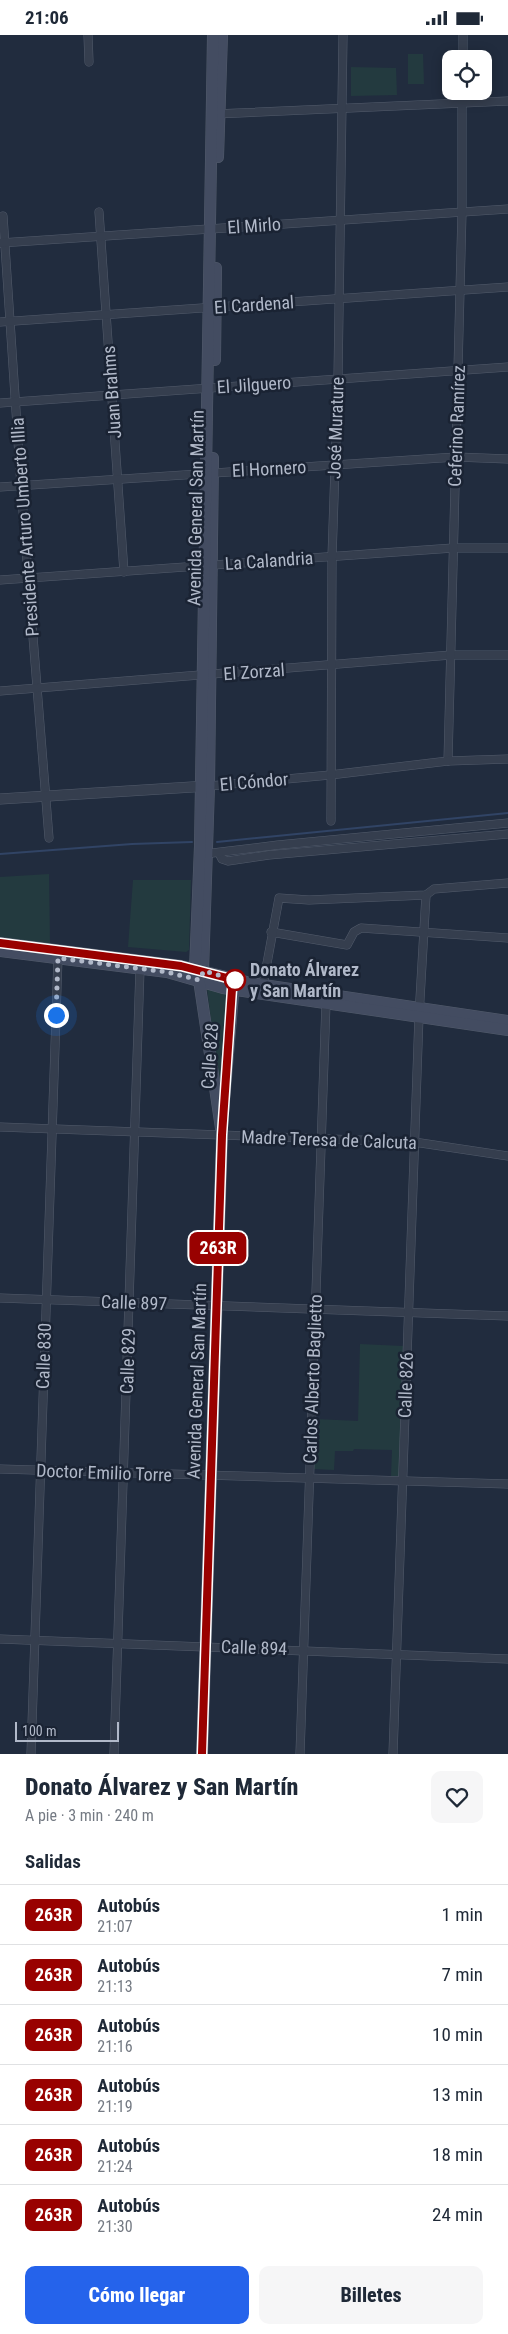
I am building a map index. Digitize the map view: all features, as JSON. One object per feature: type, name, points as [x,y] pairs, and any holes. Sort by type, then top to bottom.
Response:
[{"type":"main road","name":"Avenida General San Martín","points":[[202,1754],[222,1135],[199,973],[209,854],[205,786],[215,114],[213,35]]},
{"type":"main road","name":"Avenida General San Martín","points":[[215,114],[222,35]]},
{"type":"main road","points":[[0,943],[199,973],[234,985],[326,1003],[508,1021]]},
{"type":"main road","points":[[0,951],[167,972],[199,973]]},
{"type":"main road","points":[[234,985],[263,985],[419,1012],[508,1030]]},
{"type":"main road","name":"Calle 828","points":[[222,1135],[234,985]]},
{"type":"street","points":[[88,35],[89,62]]},
{"type":"street","name":"José Murature","points":[[331,821],[332,557],[338,379],[343,35]]},
{"type":"street","points":[[462,50],[463,35]]},
{"type":"street","points":[[215,114],[508,101]]},
{"type":"street","name":"Ceferino Ramírez","points":[[448,761],[459,370],[462,102]]},
{"type":"street","name":"El Mirlo","points":[[3,242],[508,209]]},
{"type":"street","name":"Juan Brahms","points":[[99,212],[124,572]]},
{"type":"street","name":"Presidente Arturo Umberto Illia","points":[[3,216],[3,242],[11,321],[21,486],[49,838]]},
{"type":"street","name":"El Cardenal","points":[[0,322],[508,287]]},
{"type":"street","name":"El Jilguero","points":[[0,403],[508,367]]},
{"type":"street","name":"El Hornero","points":[[0,487],[456,457],[508,459]]},
{"type":"street","name":"La Calandria","points":[[0,580],[453,548],[508,548]]},
{"type":"street","name":"El Zorzal","points":[[0,691],[451,655],[508,655]]},
{"type":"street","name":"El Cóndor","points":[[0,799],[205,786],[330,775],[448,761],[508,759]]},
{"type":"street","points":[[209,854],[273,845],[508,823]]},
{"type":"street","points":[[209,854],[228,861],[279,854],[508,834]]},
{"type":"street","points":[[352,837],[352,848]]},
{"type":"street","points":[[273,845],[279,854]]},
{"type":"street","points":[[263,985],[277,900],[282,898],[309,900],[426,895],[434,889],[508,883]]},
{"type":"street","points":[[419,1012],[426,895]]},
{"type":"street","points":[[271,932],[347,945],[354,932],[361,928],[508,938]]},
{"type":"street","name":"Calle 830","points":[[31,1754],[58,958]]},
{"type":"street","name":"Calle 829","points":[[114,1754],[140,969]]},
{"type":"street","name":"Carlos Alberto Baglietto","points":[[300,1754],[326,1003]]},
{"type":"street","name":"Calle 826","points":[[393,1754],[419,1012]]},
{"type":"street","name":"Madre Teresa de Calcuta","points":[[0,1127],[415,1142],[508,1156]]},
{"type":"street","name":"Calle 897","points":[[0,1298],[508,1316]]},
{"type":"street","name":"Doctor Emilio Torre","points":[[0,1469],[123,1472],[212,1477],[508,1484]]},
{"type":"street","name":"Calle 894","points":[[0,1639],[508,1659]]},
{"type":"green space","points":[[408,54],[423,54],[424,84],[408,84]]},
{"type":"green space","points":[[351,67],[396,68],[397,95],[351,96]]},
{"type":"green space","points":[[49,874],[50,944],[0,938],[0,877]]},
{"type":"green space","points":[[133,880],[191,880],[189,950],[186,952],[128,947]]},
{"type":"green space","points":[[207,988],[229,995],[222,1087],[219,1086]]},
{"type":"green space","points":[[360,1344],[403,1346],[399,1476],[391,1476],[392,1450],[354,1449],[353,1451],[335,1451],[334,1470],[314,1469],[316,1419],[358,1421]]},
{"type":"waterway","points":[[217,842],[508,813]]},
{"type":"waterway","points":[[0,854],[132,844],[192,842]]},
{"type":"bus line","name":"263R","points":[[0,943],[181,966],[235,980],[232,989],[222,1135],[202,1754]]},
{"type":"place","name":"Donato Álvarez y San Martín","points":[[235,980]]},
{"type":"route","points":[[56,1015],[58,958],[167,972],[199,980],[204,971],[235,980]]}]
